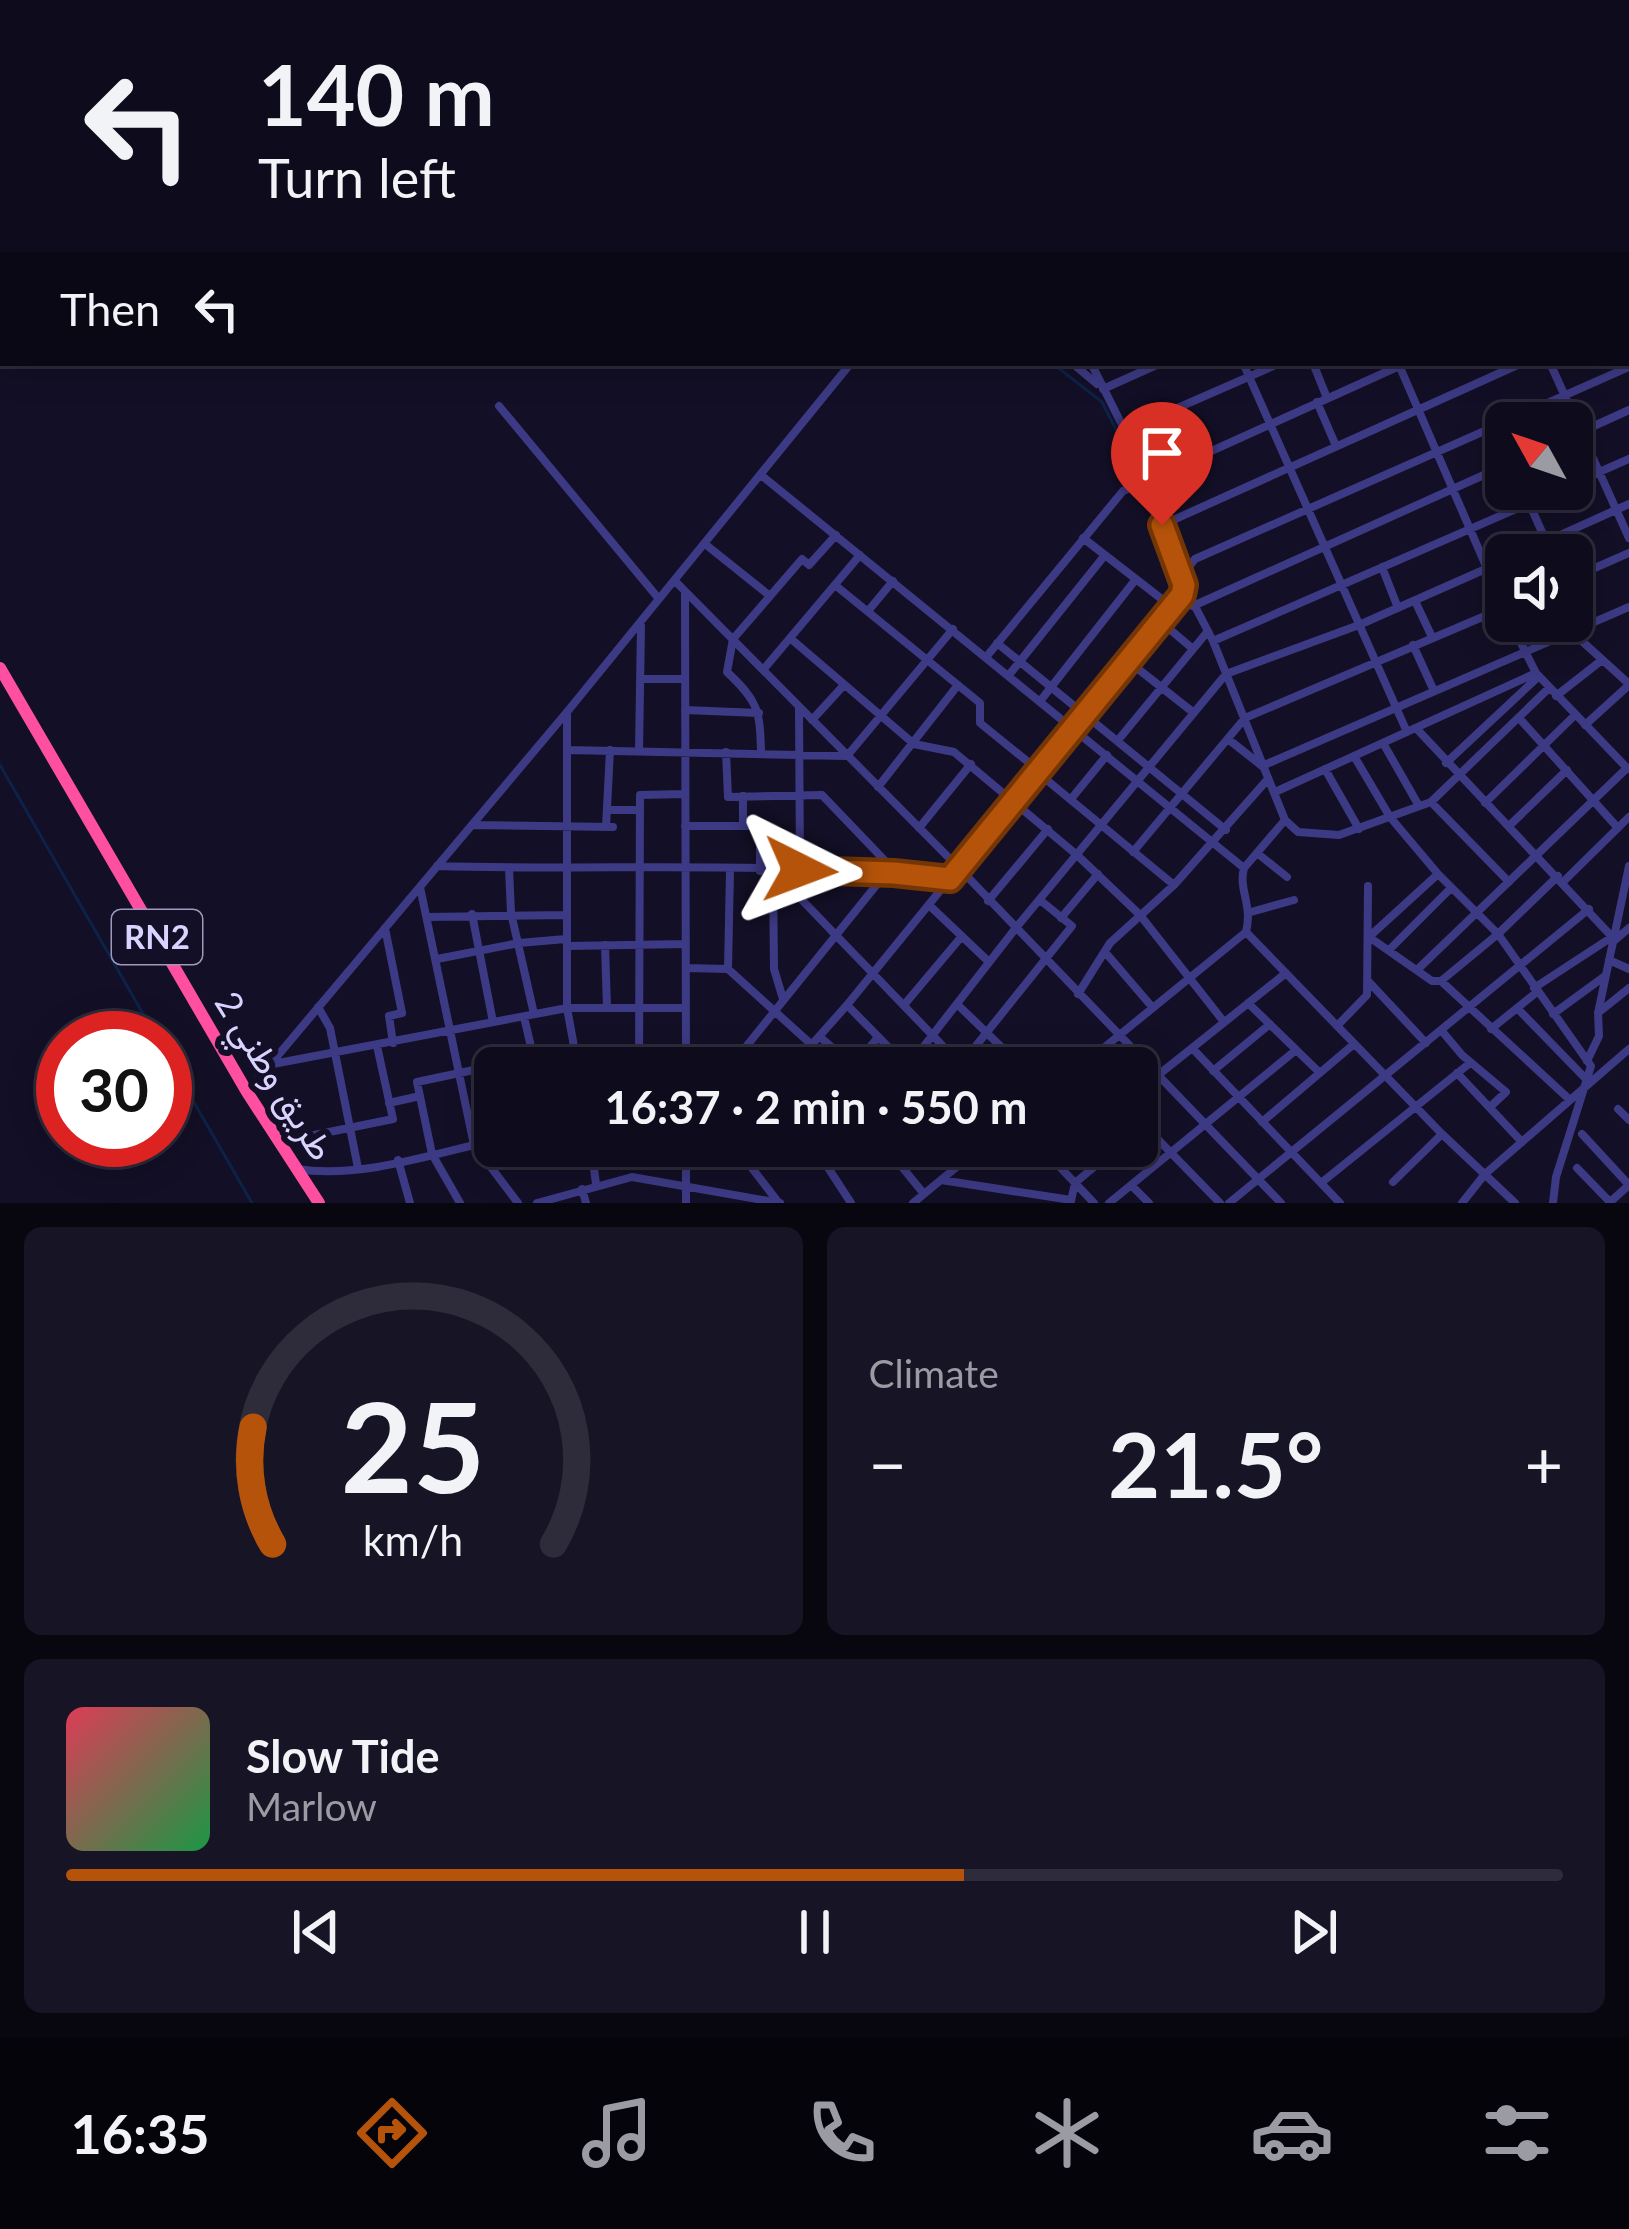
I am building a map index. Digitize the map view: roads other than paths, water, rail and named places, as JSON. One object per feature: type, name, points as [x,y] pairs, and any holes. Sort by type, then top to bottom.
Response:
[{"type":"highway","name":"طريق وطني 2","points":[[0,668],[247,1092],[318,1201]]},
{"type":"street","points":[[247,1092],[567,712],[848,366]]},
{"type":"street","points":[[1076,366],[1103,388]]},
{"type":"street","points":[[1092,366],[1125,431],[1184,585],[1213,641],[1285,820],[1298,832],[1339,835],[1431,802],[1519,718],[1603,660]]},
{"type":"street","points":[[1103,388],[1154,366]]},
{"type":"street","points":[[1244,366],[1396,708],[1411,730],[1613,938]]},
{"type":"street","points":[[1125,431],[1273,366]]},
{"type":"street","points":[[1313,366],[1336,446]]},
{"type":"street","points":[[987,656],[1123,490],[1397,366]]},
{"type":"street","points":[[1402,366],[1485,564]]},
{"type":"street","points":[[1162,525],[1515,366]]},
{"type":"street","points":[[1551,366],[1567,402]]},
{"type":"street","points":[[686,968],[728,969],[813,1046],[1182,595],[1186,566],[1629,367]]},
{"type":"street","points":[[499,406],[659,599]]},
{"type":"street","points":[[1593,427],[1629,410]]},
{"type":"street","points":[[1593,475],[1629,459]]},
{"type":"street","points":[[1593,460],[1629,538]]},
{"type":"street","points":[[760,475],[1244,868]]},
{"type":"street","points":[[1193,606],[1485,475]]},
{"type":"street","points":[[1563,534],[1629,504]]},
{"type":"street","points":[[1213,641],[1513,510]]},
{"type":"street","points":[[761,752],[760,713],[748,692],[727,672],[733,639],[802,559],[809,565],[836,535]]},
{"type":"street","points":[[1083,538],[1172,607]]},
{"type":"street","points":[[705,544],[770,596]]},
{"type":"street","points":[[1593,569],[1629,553]]},
{"type":"street","points":[[763,670],[860,554]]},
{"type":"street","points":[[1009,674],[1105,555]]},
{"type":"street","points":[[1382,568],[1399,608]]},
{"type":"street","points":[[924,1047],[1226,674],[1359,625],[1485,569]]},
{"type":"street","points":[[1041,700],[1136,579]]},
{"type":"street","points":[[674,581],[1130,1047]]},
{"type":"street","points":[[868,611],[893,581]]},
{"type":"street","points":[[836,585],[980,703],[980,723],[1174,885]]},
{"type":"street","points":[[685,591],[686,1047]]},
{"type":"street","points":[[1415,601],[1432,637]]},
{"type":"street","points":[[1593,623],[1629,607]]},
{"type":"street","points":[[1133,852],[1245,718],[1485,617]]},
{"type":"street","points":[[1160,621],[1193,649]]},
{"type":"street","points":[[639,751],[640,623]]},
{"type":"street","points":[[847,756],[952,629]]},
{"type":"street","points":[[1119,739],[1208,631]]},
{"type":"street","points":[[790,638],[914,744],[954,752],[1048,829],[1140,915],[1224,1022]]},
{"type":"street","points":[[1417,970],[1628,769],[1537,675],[1520,642]]},
{"type":"street","points":[[1262,766],[1548,642]]},
{"type":"street","points":[[1583,642],[1629,684],[1586,725]]},
{"type":"street","points":[[998,643],[1226,830]]},
{"type":"street","points":[[1413,645],[1434,691]]},
{"type":"street","points":[[1128,661],[1194,712]]},
{"type":"street","points":[[1275,791],[1537,675]]},
{"type":"street","points":[[1446,763],[1537,675]]},
{"type":"street","points":[[640,679],[685,679]]},
{"type":"street","points":[[812,720],[844,685]]},
{"type":"street","points":[[878,787],[958,685]]},
{"type":"street","points":[[799,706],[800,870]]},
{"type":"street","points":[[685,710],[760,713]]},
{"type":"street","points":[[567,712],[567,1008],[574,1047]]},
{"type":"street","points":[[1485,803],[1575,715]]},
{"type":"street","points":[[1519,718],[1618,828]]},
{"type":"street","points":[[1228,739],[1262,766]]},
{"type":"street","points":[[1383,742],[1419,806]]},
{"type":"street","points":[[568,750],[847,756]]},
{"type":"street","points":[[472,825],[610,827],[610,750]]},
{"type":"street","points":[[727,752],[728,796],[822,795],[889,871]]},
{"type":"street","points":[[1071,800],[1107,755]]},
{"type":"street","points":[[1354,756],[1390,817],[1498,934],[1591,1066],[1556,1177],[1553,1203]]},
{"type":"street","points":[[919,828],[970,764]]},
{"type":"street","points":[[1325,769],[1358,829]]},
{"type":"street","points":[[1509,826],[1568,770]]},
{"type":"street","points":[[1078,994],[1105,952],[1214,843],[1268,779]]},
{"type":"street","points":[[639,1047],[640,795],[685,794]]},
{"type":"street","points":[[743,796],[743,826]]},
{"type":"street","points":[[1431,802],[1509,882]]},
{"type":"street","points":[[607,810],[639,810]]},
{"type":"street","points":[[1370,937],[1435,983],[1441,981],[1629,818]]},
{"type":"street","points":[[1105,1047],[1246,932],[1251,912],[1244,868],[1285,820]]},
{"type":"street","points":[[685,826],[760,826],[760,871]]},
{"type":"street","points":[[988,901],[1048,829]]},
{"type":"street","points":[[1257,853],[1287,877]]},
{"type":"street","points":[[436,866],[889,871],[950,879]]},
{"type":"street","points":[[1588,1061],[1599,1036],[1598,1013],[1629,866]]},
{"type":"street","points":[[509,868],[511,914],[533,1047]]},
{"type":"street","points":[[773,870],[943,1047]]},
{"type":"street","points":[[773,870],[774,969],[783,1000]]},
{"type":"street","points":[[728,969],[730,871]]},
{"type":"street","points":[[746,1047],[889,871]]},
{"type":"street","points":[[1061,918],[1098,874]]},
{"type":"street","points":[[1370,937],[1438,874]]},
{"type":"street","points":[[297,1169],[320,1174],[474,1144],[420,885]]},
{"type":"street","points":[[1337,1026],[1367,995],[1368,886]]},
{"type":"street","points":[[1389,950],[1451,888]]},
{"type":"street","points":[[1251,912],[1294,899]]},
{"type":"street","points":[[976,1047],[1072,926],[1040,900]]},
{"type":"street","points":[[929,905],[989,962]]},
{"type":"street","points":[[1229,1203],[1589,909]]},
{"type":"street","points":[[472,914],[494,1022]]},
{"type":"street","points":[[428,916],[566,915]]},
{"type":"street","points":[[385,928],[402,1013],[389,1016],[393,1042]]},
{"type":"street","points":[[1491,1029],[1535,990],[1629,928]]},
{"type":"street","points":[[1246,932],[1515,1203]]},
{"type":"street","points":[[904,1005],[962,936]]},
{"type":"street","points":[[436,959],[519,943],[686,944]]},
{"type":"street","points":[[605,945],[607,1008]]},
{"type":"street","points":[[1105,952],[1153,1008]]},
{"type":"street","points":[[1609,961],[1629,969]]},
{"type":"street","points":[[1281,1203],[1158,1075],[1286,973]]},
{"type":"street","points":[[1552,1014],[1606,974]]},
{"type":"street","points":[[1368,981],[1426,1043]]},
{"type":"street","points":[[1441,981],[1570,1100]]},
{"type":"street","points":[[1598,1013],[1629,988]]},
{"type":"street","points":[[1248,1003],[1320,1073]]},
{"type":"street","points":[[957,1004],[1003,1047]]},
{"type":"street","points":[[848,1005],[888,1047]]},
{"type":"street","points":[[318,1007],[330,1028],[358,1168]]},
{"type":"street","points":[[270,1064],[567,1008],[686,1008]]},
{"type":"street","points":[[1517,1008],[1584,1084]]},
{"type":"street","points":[[1213,1071],[1270,1024]]},
{"type":"street","points":[[1441,1030],[1470,1063],[1506,1091],[1490,1107]]},
{"type":"street","points":[[820,1037],[831,1047]]},
{"type":"street","points":[[870,1047],[878,1037]]},
{"type":"street","points":[[1262,1122],[1354,1044]]},
{"type":"street","points":[[280,1142],[392,1119],[376,1046]]},
{"type":"street","points":[[1192,1048],[1340,1203]]},
{"type":"street","points":[[1462,1203],[1485,1174],[1629,1049]]},
{"type":"street","points":[[1108,1203],[1296,1050]]},
{"type":"street","points":[[1617,1059],[1629,1071]]},
{"type":"street","points":[[1321,1183],[1470,1063]]},
{"type":"street","points":[[460,1203],[432,1154],[417,1082],[474,1069]]},
{"type":"street","points":[[1457,1073],[1522,1142]]},
{"type":"street","points":[[389,1103],[419,1096]]},
{"type":"street","points":[[1618,1109],[1629,1120]]},
{"type":"street","points":[[1393,1182],[1442,1134]]},
{"type":"street","points":[[1577,1168],[1610,1202],[1629,1185],[1582,1135]]},
{"type":"street","points":[[1158,1143],[1220,1203]]},
{"type":"street","points":[[398,1160],[410,1203]]},
{"type":"street","points":[[491,1167],[518,1203]]},
{"type":"street","points":[[594,1167],[596,1184]]},
{"type":"street","points":[[686,1167],[686,1203]]},
{"type":"street","points":[[830,1167],[850,1203]]},
{"type":"street","points":[[902,1167],[924,1194]]},
{"type":"street","points":[[913,1203],[956,1167]]},
{"type":"street","points":[[1060,1167],[1094,1203]]},
{"type":"street","points":[[941,1180],[1071,1202],[1075,1183],[1094,1167]]},
{"type":"street","points":[[753,1168],[779,1203]]},
{"type":"street","points":[[318,1201],[320,1174]]},
{"type":"street","points":[[537,1203],[632,1177],[727,1199],[779,1203]]},
{"type":"street","points":[[1131,1185],[1149,1203]]},
{"type":"street","points":[[582,1189],[586,1203]]},
{"type":"street","points":[[1000,1203],[1003,1191]]},
{"type":"waterway","points":[[1056,366],[1102,402],[1135,467]]},
{"type":"waterway","points":[[0,765],[141,1011]]},
{"type":"waterway","points":[[192,1099],[252,1203]]}]
